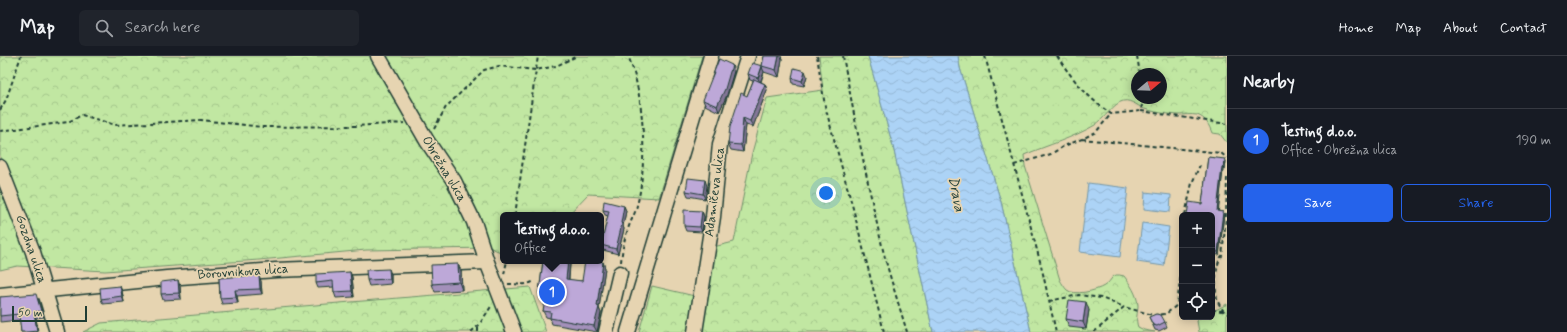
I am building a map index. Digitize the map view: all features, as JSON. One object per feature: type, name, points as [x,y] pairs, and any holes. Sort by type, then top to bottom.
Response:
[{"type":"street","name":"Obrežna ulica","points":[[378,56],[416,123],[454,181],[474,222],[486,262],[514,332]]},
{"type":"street","points":[[628,332],[711,56]]},
{"type":"street","name":"Adamičeva ulica","points":[[695,332],[713,217],[720,144],[748,56]]},
{"type":"street","name":"Gozdna ulica","points":[[0,167],[34,252],[57,332]]},
{"type":"street","name":"Borovnikova ulica","points":[[0,295],[167,278],[276,270],[486,262]]},
{"type":"street","points":[[606,332],[620,273]]},
{"type":"path","points":[[0,110],[6,100],[22,56]]},
{"type":"path","points":[[515,212],[538,56]]},
{"type":"path","points":[[427,141],[446,107],[484,70],[499,66],[536,70],[556,66],[578,56]]},
{"type":"path","points":[[620,273],[627,230],[636,209],[641,180],[643,130],[634,70],[628,56]]},
{"type":"path","points":[[817,56],[825,106],[854,212],[884,332]]},
{"type":"path","points":[[843,56],[870,193],[884,252],[907,332]]},
{"type":"path","points":[[985,56],[1056,332]]},
{"type":"path","points":[[1057,56],[1071,77],[1095,103],[1111,114],[1141,111],[1227,124]]},
{"type":"path","points":[[1137,56],[1139,68]]},
{"type":"path","points":[[1141,111],[1143,104]]},
{"type":"path","points":[[1014,165],[1051,154],[1064,146],[1082,140],[1096,132],[1111,114]]},
{"type":"path","points":[[0,131],[68,122],[82,115],[115,125],[202,120],[262,127],[355,126],[416,123]]},
{"type":"path","points":[[1082,140],[1220,153],[1227,158]]},
{"type":"path","points":[[1186,212],[1192,183],[1200,165]]},
{"type":"path","points":[[1227,178],[1226,219],[1222,256],[1218,260],[1216,281],[1217,301],[1223,311],[1227,314]]},
{"type":"path","points":[[1049,301],[1079,295],[1101,298],[1124,307],[1153,315],[1166,314],[1177,305],[1181,272],[1180,248]]},
{"type":"path","points":[[478,332],[479,325],[502,283],[521,285],[534,281]]},
{"type":"path","points":[[1094,332],[1124,307]]},
{"type":"path","points":[[1215,310],[1223,311]]},
{"type":"path","points":[[471,332],[479,325]]},
{"type":"green space","points":[[0,56],[702,56],[659,198],[588,194],[571,212],[500,212],[500,252],[491,248],[366,250],[259,260],[105,271],[17,266],[0,270]]},
{"type":"green space","points":[[819,56],[868,56],[893,146],[933,332],[639,332],[652,286],[703,298],[713,247],[734,242],[752,153],[767,98],[823,90]]},
{"type":"green space","points":[[958,56],[1227,56],[1227,143],[1220,134],[1212,133],[1205,120],[1200,116],[1156,112],[1145,109],[1136,104],[1167,104],[1167,68],[1131,68],[1131,102],[1120,102],[1095,125],[1087,130],[1024,155],[1025,166],[1060,280],[1065,288],[1070,292],[1075,293],[1096,290],[1107,284],[1116,275],[1124,276],[1133,289],[1136,297],[1138,305],[1138,327],[1155,332],[1031,332],[1001,202],[960,68]]},
{"type":"green space","points":[[530,287],[546,332],[83,332],[101,323]]},
{"type":"green space","points":[[1227,304],[1227,332],[1199,332],[1197,321],[1215,320],[1215,310]]},
{"type":"water","name":"Drava","points":[[868,56],[958,56],[960,68],[1001,202],[1031,332],[933,332],[893,146]]},
{"type":"water","points":[[1088,183],[1128,188],[1120,257],[1080,252]]},
{"type":"water","points":[[1145,192],[1171,195],[1170,212],[1144,209]]},
{"type":"water","points":[[1142,223],[1169,227],[1164,266],[1137,262]]},
{"type":"building","points":[[764,56],[779,56],[776,70],[762,66]]},
{"type":"building","points":[[719,59],[732,65],[725,89],[717,106],[703,100]]},
{"type":"building","points":[[752,63],[762,66],[758,78],[748,74]]},
{"type":"building","points":[[794,68],[805,71],[802,81],[792,78]]},
{"type":"building","points":[[754,79],[765,84],[750,121],[743,118],[741,145],[728,144],[730,127],[741,93],[747,96]]},
{"type":"building","points":[[1208,157],[1225,159],[1224,167],[1222,167],[1217,211],[1223,212],[1218,252],[1215,252],[1215,212],[1187,212],[1189,202],[1202,204]]},
{"type":"building","points":[[688,178],[705,180],[703,194],[686,191]]},
{"type":"building","points":[[604,201],[624,206],[622,224],[616,249],[604,246],[604,232],[609,211],[603,210]]},
{"type":"building","points":[[684,210],[702,211],[700,227],[684,226]]},
{"type":"building","points":[[458,264],[459,282],[432,284],[431,265]]},
{"type":"building","points":[[543,264],[568,264],[566,279],[582,281],[585,264],[603,264],[597,306],[599,307],[594,326],[550,318],[551,312],[543,311],[547,294],[539,293]]},
{"type":"building","points":[[389,269],[390,279],[367,280],[366,270]]},
{"type":"building","points":[[350,272],[352,291],[334,292],[333,281],[316,283],[316,274]]},
{"type":"building","points":[[259,275],[260,289],[235,290],[236,297],[220,298],[219,278]]},
{"type":"building","points":[[178,280],[179,293],[161,294],[161,282]]},
{"type":"building","points":[[120,286],[122,296],[101,299],[100,288]]},
{"type":"building","points":[[36,294],[41,311],[34,312],[37,331],[21,332],[19,314],[0,316],[0,297]]},
{"type":"building","points":[[1069,300],[1086,302],[1083,322],[1066,319]]},
{"type":"building","points":[[1156,314],[1161,315],[1165,322],[1157,326],[1153,325],[1149,317]]},
{"type":"place","name":"Testing d.o.o.","points":[[552,292]]}]
